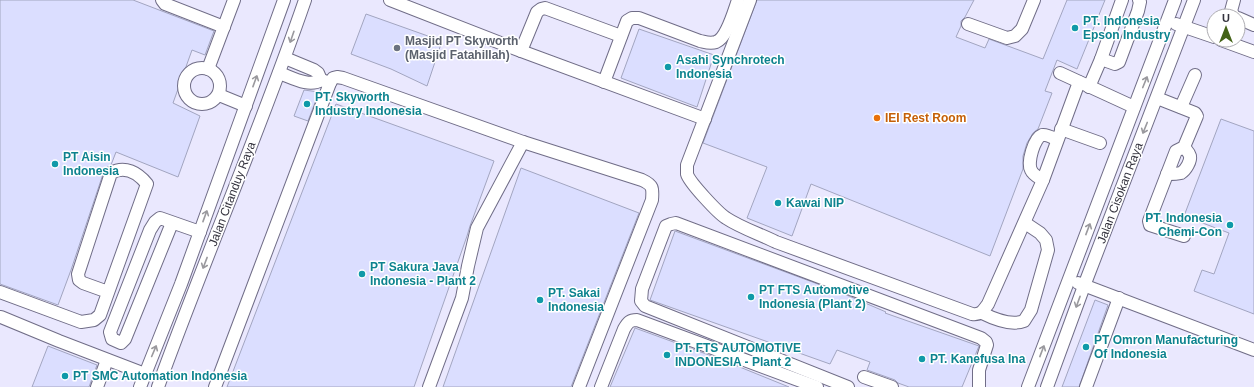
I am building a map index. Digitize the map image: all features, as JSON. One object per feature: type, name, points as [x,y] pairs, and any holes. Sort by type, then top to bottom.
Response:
[{"type":"street","points":[[162,0],[165,4],[224,27]]},
{"type":"street","points":[[208,69],[234,0]]},
{"type":"street","name":"Jalan Citanduy Raya","points":[[140,387],[172,308],[284,0]]},
{"type":"street","name":"Jalan Citanduy Raya","points":[[158,387],[184,314],[285,58],[305,0]]},
{"type":"street","points":[[390,0],[520,51],[704,119]]},
{"type":"street","points":[[604,82],[627,21],[632,18],[639,18],[700,41],[715,43],[725,34],[738,0]]},
{"type":"street","points":[[750,0],[704,119],[688,165],[688,174],[691,182],[725,218],[776,242],[972,314],[982,313],[991,317],[1015,322],[1024,320],[1030,310],[1048,250],[1046,240],[1040,233],[1025,223]]},
{"type":"street","points":[[968,24],[1007,38],[1015,36],[1022,29],[1034,0]]},
{"type":"street","points":[[982,313],[988,304],[1025,223],[1043,180],[1059,135],[1084,85],[1102,59],[1122,0]]},
{"type":"street","points":[[1102,59],[1115,64],[1119,62],[1138,11],[1139,0]]},
{"type":"street","name":"Jalan Cisokan Raya","points":[[1028,387],[1175,0]]},
{"type":"street","name":"Jalan Cisokan Raya","points":[[1047,387],[1084,286],[1194,0]]},
{"type":"street","points":[[520,51],[536,12],[545,8],[621,36]]},
{"type":"street","points":[[1168,21],[1206,34]]},
{"type":"street","points":[[1243,48],[1254,52]]},
{"type":"street","points":[[285,58],[314,70],[326,82]]},
{"type":"street","points":[[203,67],[208,69],[212,70],[219,77],[221,86],[219,95],[214,101],[206,104],[198,104],[191,101],[186,95],[184,86],[186,77],[195,69],[203,67]]},
{"type":"street","points":[[279,73],[309,84],[326,82],[337,77],[343,78],[523,142],[642,180],[649,184],[653,190],[652,200],[579,387]]},
{"type":"street","points":[[1060,73],[1134,107]]},
{"type":"street","points":[[1181,107],[1195,75]]},
{"type":"street","points":[[215,387],[326,82]]},
{"type":"street","points":[[219,95],[246,106]]},
{"type":"street","points":[[1157,98],[1195,113],[1197,116],[1184,147],[1176,151],[1149,223],[1150,225],[1184,236]]},
{"type":"street","points":[[1043,180],[1033,174],[1029,164],[1030,155],[1038,138],[1042,135],[1059,135],[1100,143]]},
{"type":"street","points":[[429,387],[462,298],[477,228],[523,142]]},
{"type":"street","points":[[0,292],[81,322],[94,320],[100,315],[147,184],[141,176],[134,172],[123,170],[116,171],[111,174],[78,274],[79,280],[82,283],[108,292]]},
{"type":"street","points":[[172,223],[125,340],[121,343],[115,341],[112,339],[110,332],[154,222],[160,218],[200,232]]},
{"type":"street","points":[[848,387],[645,306],[641,301],[642,289],[666,226],[676,223],[981,338],[987,345],[979,370],[978,387]]},
{"type":"street","points":[[1069,279],[1254,350]]},
{"type":"street","points":[[1086,387],[1119,298]]},
{"type":"street","points":[[172,308],[184,314]]},
{"type":"street","points":[[1,316],[106,360],[145,374]]},
{"type":"street","points":[[601,387],[624,329],[628,322],[632,320],[637,320],[814,386]]},
{"type":"street","points":[[97,387],[106,360]]},
{"type":"street","points":[[864,376],[892,387]]},
{"type":"shaded area","points":[[0,0],[1254,0],[1254,387],[0,387]]},
{"type":"building","name":"PT Aisin Indonesia","points":[[0,0],[133,0],[214,31],[205,55],[192,50],[173,103],[200,116],[178,177],[116,152],[111,165],[104,171],[58,305],[0,284]]},
{"type":"building","name":"IEI Rest Room","points":[[757,0],[974,0],[965,17],[961,21],[961,26],[956,37],[985,48],[989,39],[1043,59],[1067,0],[1105,0],[1077,69],[1057,60],[1045,91],[1052,93],[1038,129],[1033,133],[1027,143],[1023,156],[1023,169],[990,256],[811,184],[792,236],[747,218],[767,167],[703,143]]},
{"type":"building","name":"Masjid PT Skyworth (Masjid Fatahillah)","points":[[366,14],[442,41],[427,86],[391,69],[351,54]]},
{"type":"building","name":"Asahi Synchrotech Indonesia","points":[[639,29],[714,55],[697,107],[621,78]]},
{"type":"building","name":"PT. Skyworth Industry Indonesia","points":[[304,90],[319,92],[308,121],[294,116]]},
{"type":"building","name":"PT Sakura Java Indonesia - Plant 2","points":[[336,104],[494,161],[414,387],[227,387]]},
{"type":"building","name":"PT. Indonesia Chemi-Con","points":[[1221,119],[1254,131],[1254,314],[1194,291],[1202,270],[1214,274],[1229,233],[1184,216]]},
{"type":"building","name":"PT. Sakai Indonesia","points":[[521,168],[639,213],[571,387],[443,387]]},
{"type":"building","name":"PT FTS Automotive Indonesia (Plant 2)","points":[[675,231],[842,293],[886,312],[885,313],[979,346],[962,387],[909,387],[898,383],[895,380],[867,370],[870,362],[837,350],[830,364],[650,300]]},
{"type":"building","name":"PT Omron Manufacturing Of Indonesia","points":[[1095,300],[1108,305],[1079,387],[1062,387]]},
{"type":"building","name":"PT. FTS AUTOMOTIVE INDONESIA - Plant 2","points":[[635,328],[720,359],[789,387],[610,387]]},
{"type":"building","name":"PT SMC Automation Indonesia","points":[[48,346],[97,365],[89,387],[32,387]]},
{"type":"place","name":"PT. Indonesia Epson Industry","points":[[1075,28]]},
{"type":"place","name":"Masjid PT Skyworth (Masjid Fatahillah)","points":[[397,48]]},
{"type":"place","name":"Asahi Synchrotech Indonesia","points":[[668,67]]},
{"type":"place","name":"PT. Skyworth Industry Indonesia","points":[[307,104]]},
{"type":"place","name":"IEI Rest Room","points":[[877,118]]},
{"type":"place","name":"PT Aisin Indonesia","points":[[55,164]]},
{"type":"place","name":"Kawai NIP","points":[[778,203]]},
{"type":"place","name":"PT. Indonesia Chemi-Con","points":[[1230,225]]},
{"type":"place","name":"PT Sakura Java Indonesia - Plant 2","points":[[362,274]]},
{"type":"place","name":"PT FTS Automotive Indonesia (Plant 2)","points":[[751,297]]},
{"type":"place","name":"PT. Sakai Indonesia","points":[[540,300]]},
{"type":"place","name":"PT Omron Manufacturing Of Indonesia","points":[[1086,347]]},
{"type":"place","name":"PT. FTS AUTOMOTIVE INDONESIA - Plant 2","points":[[667,355]]},
{"type":"place","name":"PT. Kanefusa Ina","points":[[922,359]]},
{"type":"place","name":"PT SMC Automation Indonesia","points":[[65,376]]}]
